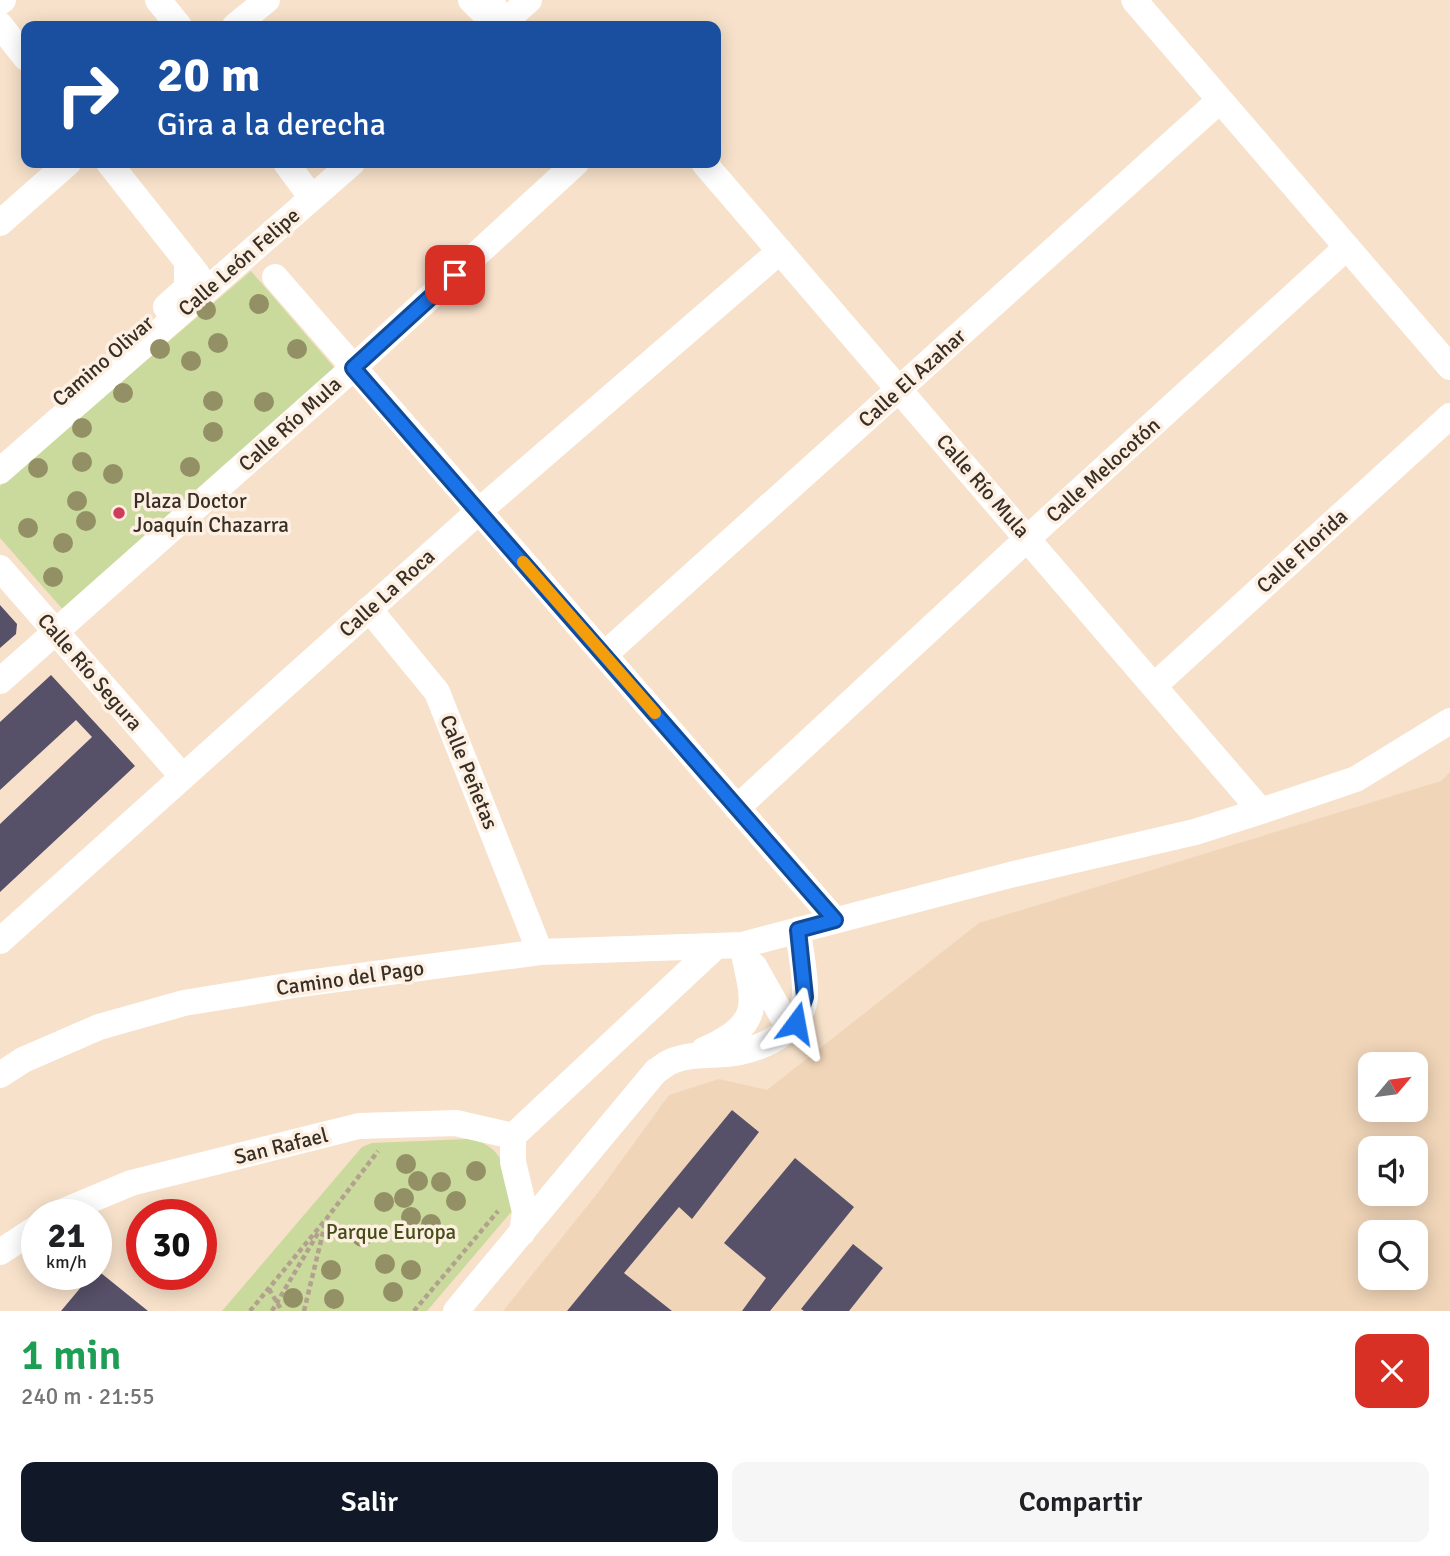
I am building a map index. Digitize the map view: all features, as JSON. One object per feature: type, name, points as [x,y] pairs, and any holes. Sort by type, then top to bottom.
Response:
[{"type":"street","points":[[159,0],[175,21]]},
{"type":"street","points":[[241,21],[267,0]]},
{"type":"street","points":[[471,0],[481,10],[493,0]]},
{"type":"street","points":[[506,21],[529,0]]},
{"type":"street","points":[[1134,0],[1450,367]]},
{"type":"street","points":[[0,25],[21,52]]},
{"type":"street","name":"Calle El Azahar","points":[[604,655],[1220,100]]},
{"type":"street","points":[[0,223],[62,168]]},
{"type":"street","points":[[113,168],[209,288]]},
{"type":"street","points":[[290,168],[308,192]]},
{"type":"street","name":"Calle León Felipe","points":[[0,471],[209,288],[308,192],[344,168]]},
{"type":"street","name":"Calle Río Mula","points":[[0,681],[353,368],[571,168]]},
{"type":"street","name":"Calle Río Mula","points":[[708,168],[1261,811]]},
{"type":"street","name":"Calle Melocotón","points":[[737,808],[1347,247]]},
{"type":"street","name":"Calle La Roca","points":[[0,941],[479,511],[780,251]]},
{"type":"street","name":"Camino Olivar","points":[[0,450],[187,288],[187,262]]},
{"type":"street","points":[[275,277],[835,920]]},
{"type":"street","name":"Calle Florida","points":[[1155,685],[1450,416]]},
{"type":"street","name":"Calle Río Segura","points":[[0,568],[181,776]]},
{"type":"street","name":"Calle Peñetas","points":[[369,609],[437,692],[540,953]]},
{"type":"street","name":"Camino del Pago","points":[[0,1075],[23,1060],[99,1027],[184,1003],[300,984],[540,953],[742,945],[1010,875],[1195,832],[1356,779],[1450,721]]},
{"type":"street","points":[[456,1311],[656,1072],[670,1062],[690,1057],[740,1052],[763,1044],[796,1023],[805,997],[798,930]]},
{"type":"street","points":[[742,945],[789,1028]]},
{"type":"street","points":[[690,1057],[728,1040],[743,1027],[752,1011],[753,997],[742,945]]},
{"type":"street","points":[[522,1233],[525,1212],[513,1162],[513,1136],[714,948]]},
{"type":"street","name":"San Rafael","points":[[93,1199],[131,1183],[359,1126],[456,1123],[513,1136]]},
{"type":"street","points":[[0,1252],[21,1238]]},
{"type":"path","points":[[250,1311],[382,1147]]},
{"type":"path","points":[[414,1311],[498,1212],[497,1200]]},
{"type":"path","points":[[272,1311],[327,1218]]},
{"type":"path","points":[[303,1311],[327,1218]]},
{"type":"path","points":[[269,1289],[282,1311]]},
{"type":"shaded area","points":[[1450,772],[1450,1311],[503,1311],[600,1190],[669,1095],[719,1079],[767,1090],[979,923],[1441,781]]},
{"type":"green space","points":[[251,271],[338,372],[66,613],[0,538],[0,486]]},
{"type":"green space","name":"Parque Europa","points":[[468,1139],[481,1142],[498,1156],[507,1176],[512,1211],[427,1311],[222,1311],[362,1147],[372,1143]]},
{"type":"building","points":[[0,605],[17,624],[16,634],[0,648]]},
{"type":"building","points":[[51,675],[135,766],[0,892],[0,824],[92,737],[76,720],[0,790],[0,722]]},
{"type":"building","points":[[732,1110],[759,1132],[692,1219],[679,1207],[624,1273],[672,1311],[567,1311]]},
{"type":"building","points":[[795,1158],[854,1207],[770,1311],[742,1311],[766,1278],[724,1243]]},
{"type":"building","points":[[853,1244],[883,1268],[849,1311],[801,1309]]},
{"type":"building","points":[[112,1282],[148,1311],[61,1311],[79,1290],[112,1290]]},
{"type":"slow traffic","points":[[523,562],[655,713]]},
{"type":"place","name":"Plaza Doctor Joaquín Chazarra","points":[[119,513]]},
{"type":"route","points":[[455,275],[353,368],[835,920],[798,930],[805,997],[796,1023]]}]
